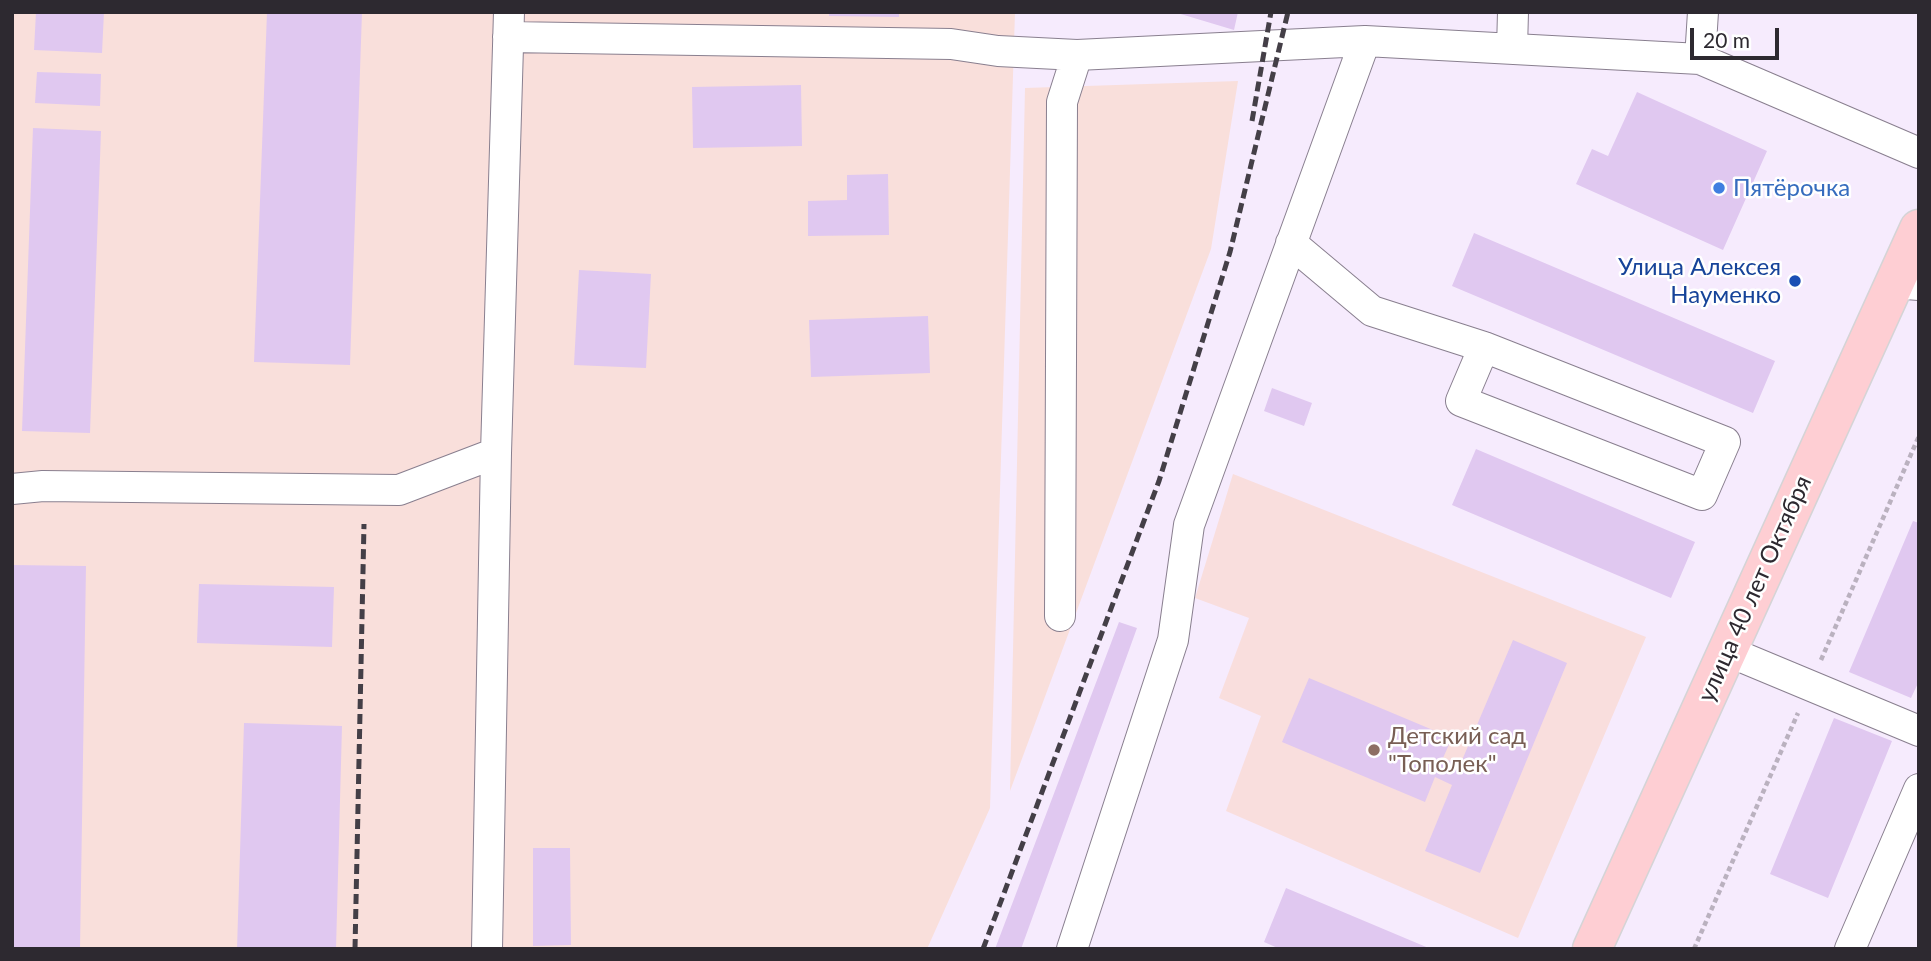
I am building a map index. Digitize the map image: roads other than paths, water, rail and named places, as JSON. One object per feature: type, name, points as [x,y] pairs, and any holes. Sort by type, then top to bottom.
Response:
[{"type":"main road","name":"улица 40 лет Октября","points":[[1592,949],[1727,651],[1906,284],[1919,229]]},
{"type":"street","points":[[1512,49],[1513,12]]},
{"type":"street","points":[[1700,59],[1703,12]]},
{"type":"street","points":[[487,949],[496,453],[508,25],[951,44],[998,51],[1077,55],[1365,41],[1700,59],[1919,153]]},
{"type":"street","points":[[1072,949],[1173,640],[1189,525],[1365,41]]},
{"type":"street","points":[[1060,616],[1062,102],[1077,55]]},
{"type":"street","points":[[1291,243],[1372,311],[1484,348],[1725,442],[1702,495],[1461,401],[1484,348]]},
{"type":"street","points":[[12,489],[43,486],[399,490],[496,453]]},
{"type":"street","points":[[1727,651],[1919,732]]},
{"type":"street","points":[[1850,949],[1919,789]]},
{"type":"railway","points":[[1252,121],[1271,12]]},
{"type":"railway","points":[[983,949],[1159,481],[1230,252],[1288,12]]},
{"type":"railway","points":[[355,949],[364,524]]},
{"type":"place","name":"Пятёрочка","points":[[1719,188]]},
{"type":"place","name":"Улица Алексея Науменко","points":[[1795,281]]},
{"type":"place","name":"Детский сад \"Тополек\"","points":[[1374,750]]}]
